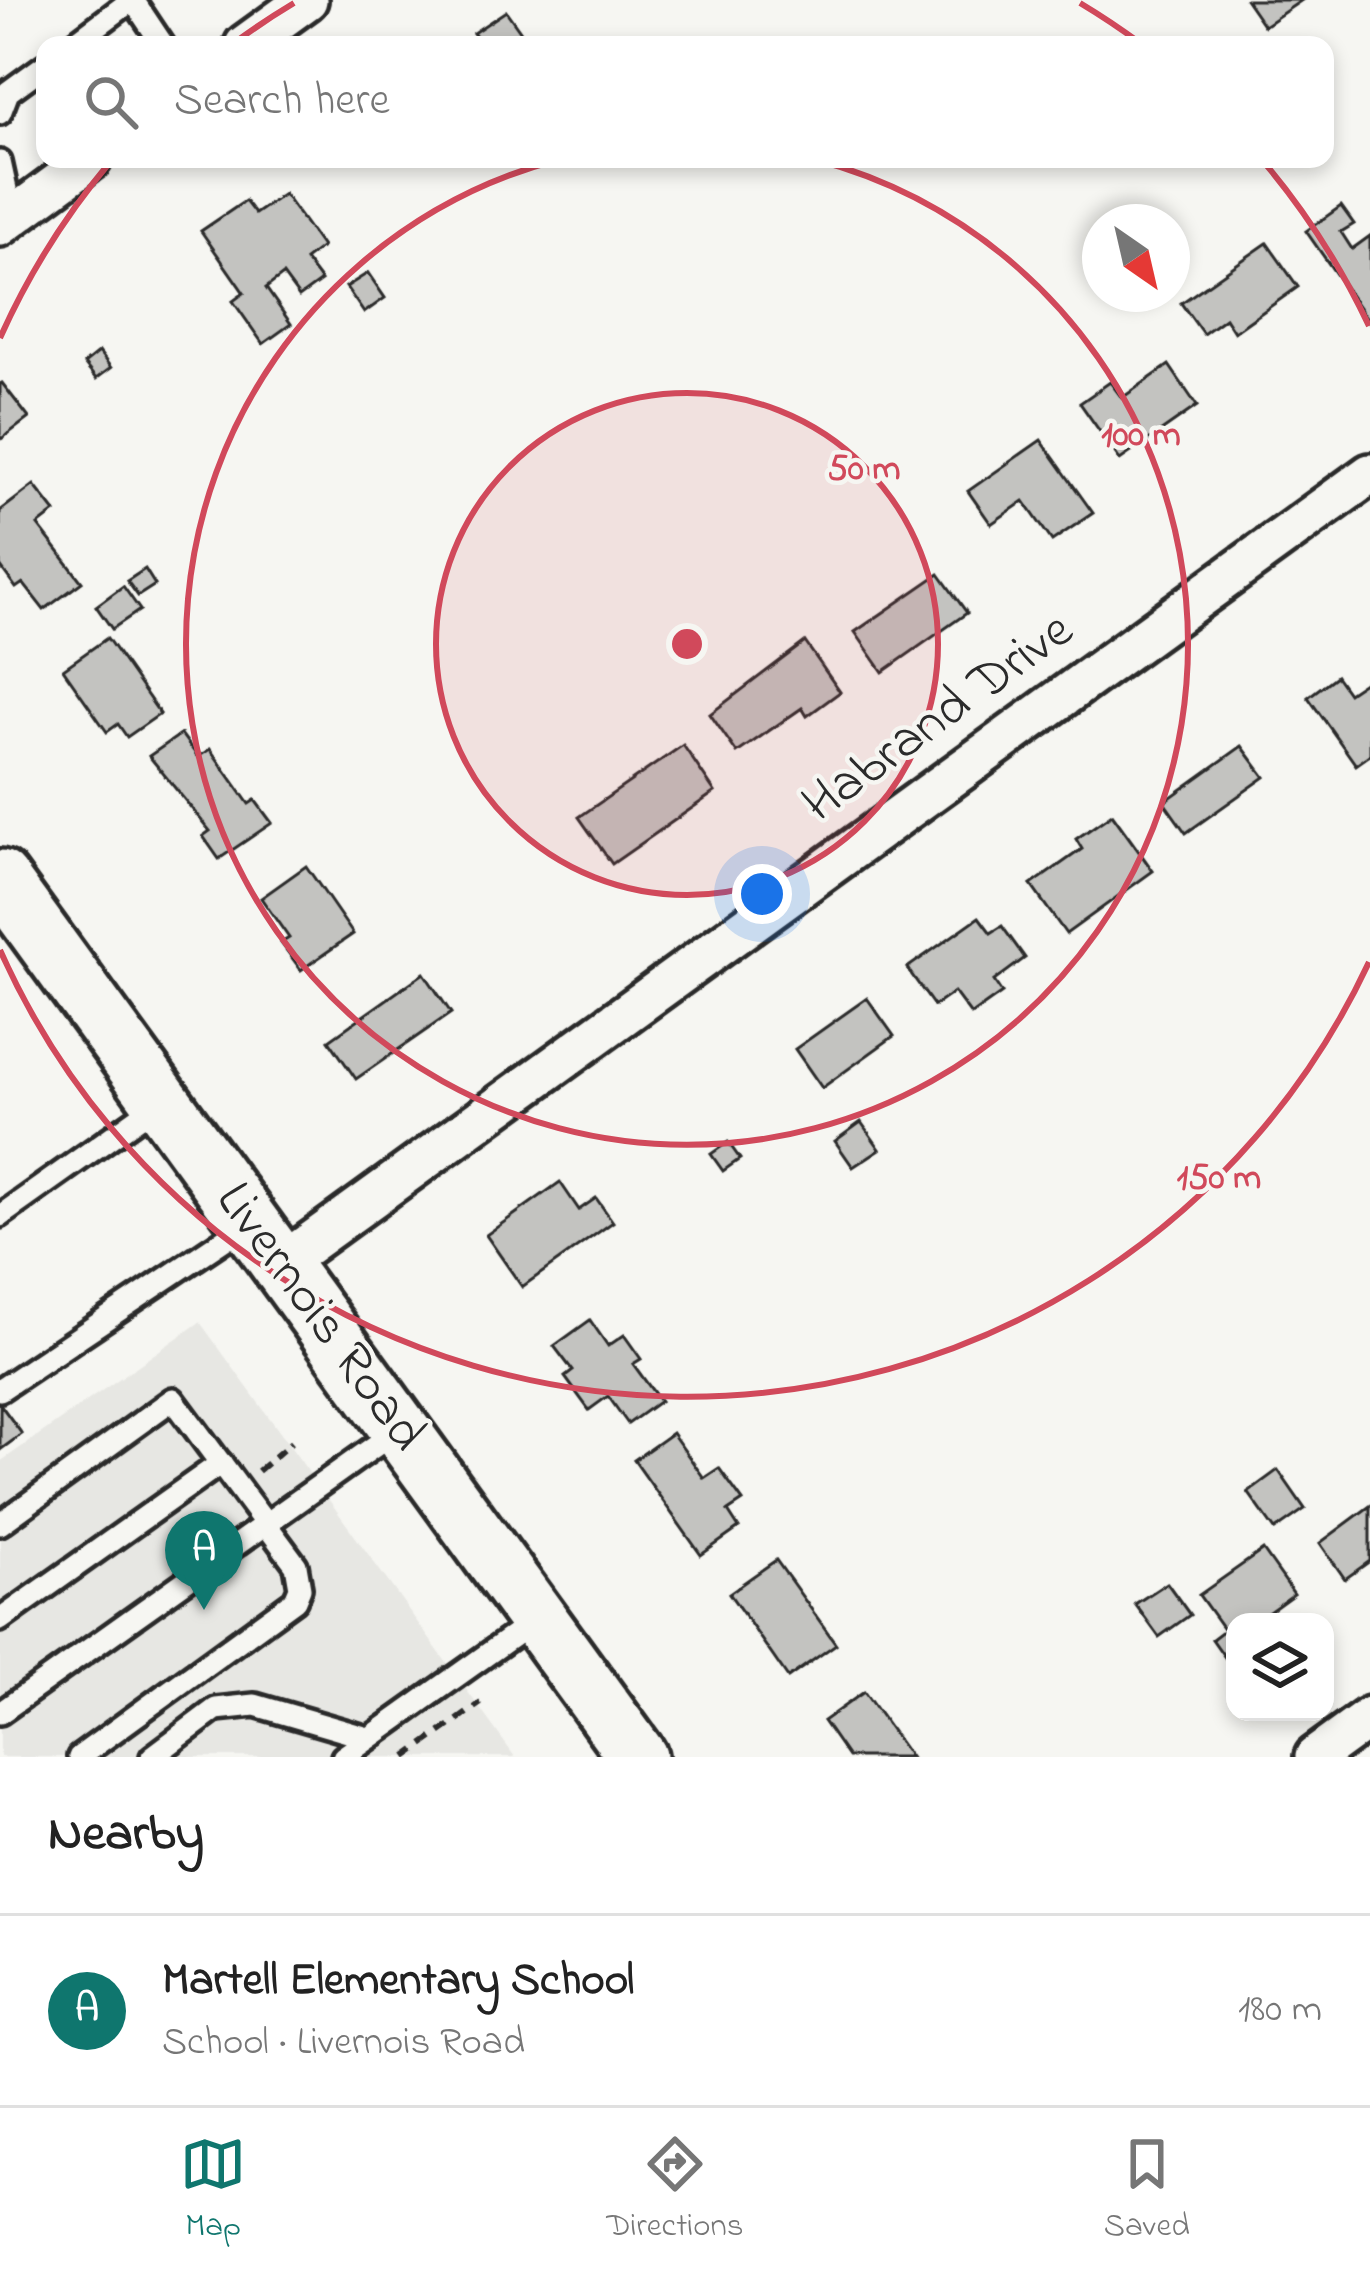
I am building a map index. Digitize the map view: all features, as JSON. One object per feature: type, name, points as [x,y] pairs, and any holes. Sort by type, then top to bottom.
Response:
[{"type":"main road","name":"Livernois Road","points":[[0,879],[638,1757]]},
{"type":"street","points":[[257,36],[307,0]]},
{"type":"street","points":[[6,222],[79,168]]},
{"type":"street","name":"Habrand Drive","points":[[266,1243],[1370,474]]},
{"type":"street","points":[[1315,1757],[1370,1717]]},
{"type":"lane","points":[[84,36],[132,0],[157,36]]},
{"type":"lane","points":[[0,113],[8,92],[36,72]]},
{"type":"lane","points":[[0,162],[6,222]]},
{"type":"lane","points":[[0,1216],[162,1101]]},
{"type":"lane","points":[[0,1390],[266,1243]]},
{"type":"lane","points":[[0,1524],[173,1399],[296,1565],[300,1588],[295,1600],[79,1757]]},
{"type":"lane","points":[[0,1713],[400,1429]]},
{"type":"lane","points":[[0,1620],[221,1463]]},
{"type":"lane","points":[[343,1757],[537,1619]]},
{"type":"lane","points":[[152,1757],[217,1709],[255,1705],[368,1738]]},
{"type":"path","points":[[255,1474],[292,1442]]},
{"type":"path","points":[[406,1757],[481,1703]]},
{"type":"shaded area","points":[[200,1322],[515,1757],[0,1757],[0,1462]]},
{"type":"building","points":[[1246,0],[1302,0],[1264,26]]},
{"type":"building","points":[[506,11],[524,36],[475,36],[473,33]]},
{"type":"building","points":[[284,194],[322,247],[305,260],[321,281],[299,297],[283,275],[266,288],[291,324],[263,344],[233,301],[244,293],[201,231],[245,201],[255,214]]},
{"type":"building","points":[[1341,206],[1354,224],[1341,232],[1352,249],[1370,236],[1370,323],[1306,231]]},
{"type":"building","points":[[1267,243],[1298,287],[1234,332],[1225,318],[1203,334],[1187,312],[1190,297]]},
{"type":"building","points":[[368,273],[385,298],[364,313],[346,287]]},
{"type":"building","points":[[99,352],[111,368],[96,379],[84,364]]},
{"type":"building","points":[[1169,365],[1197,406],[1120,460],[1080,403],[1110,382],[1122,398]]},
{"type":"building","points":[[0,384],[29,418],[0,440]]},
{"type":"building","points":[[1041,440],[1093,513],[1052,541],[1024,501],[991,524],[968,491]]},
{"type":"building","points":[[34,485],[55,512],[38,525],[82,582],[44,610],[23,583],[16,588],[0,566],[0,511]]},
{"type":"building","points":[[145,569],[155,585],[138,596],[127,581]]},
{"type":"building","points":[[939,574],[967,613],[883,672],[855,632]]},
{"type":"building","points":[[123,586],[140,610],[112,629],[96,606]]},
{"type":"building","points":[[107,638],[160,714],[127,737],[118,724],[107,732],[63,669]]},
{"type":"building","points":[[805,642],[840,692],[807,716],[802,708],[737,753],[710,714]]},
{"type":"building","points":[[1336,676],[1348,693],[1370,678],[1370,755],[1356,765],[1308,697]]},
{"type":"building","points":[[181,734],[198,757],[210,749],[249,804],[255,800],[272,823],[219,859],[203,836],[210,831],[149,756]]},
{"type":"building","points":[[683,745],[715,792],[612,864],[579,817]]},
{"type":"building","points":[[1242,746],[1265,777],[1186,833],[1164,802]]},
{"type":"building","points":[[1112,814],[1153,871],[1066,934],[1031,885],[1082,849],[1076,839]]},
{"type":"building","points":[[306,866],[353,934],[301,970],[281,943],[289,938],[261,898]]},
{"type":"building","points":[[979,917],[991,933],[1002,926],[1025,958],[994,981],[1002,993],[971,1015],[954,992],[934,1006],[907,968]]},
{"type":"building","points":[[424,973],[451,1013],[356,1079],[329,1040]]},
{"type":"building","points":[[867,998],[894,1036],[822,1088],[795,1049]]},
{"type":"building","points":[[861,1122],[880,1149],[853,1167],[835,1141]]},
{"type":"building","points":[[728,1142],[740,1159],[723,1171],[711,1154]]},
{"type":"building","points":[[560,1182],[579,1210],[596,1198],[613,1222],[522,1287],[486,1235]]},
{"type":"building","points":[[590,1320],[608,1346],[624,1335],[641,1359],[633,1364],[660,1401],[628,1424],[608,1396],[589,1410],[565,1377],[573,1371],[554,1346]]},
{"type":"building","points":[[0,1404],[22,1434],[0,1450]]},
{"type":"building","points":[[672,1433],[704,1478],[719,1468],[743,1501],[728,1511],[739,1528],[701,1555],[634,1460]]},
{"type":"building","points":[[1278,1470],[1305,1509],[1275,1530],[1248,1492]]},
{"type":"building","points":[[1370,1506],[1370,1561],[1345,1579],[1320,1543]]},
{"type":"building","points":[[1263,1550],[1294,1594],[1268,1613],[1226,1613],[1226,1659],[1212,1639],[1224,1630],[1199,1595]]},
{"type":"building","points":[[776,1560],[836,1644],[788,1678],[729,1593]]},
{"type":"building","points":[[1167,1583],[1190,1615],[1159,1637],[1135,1604]]},
{"type":"building","points":[[864,1692],[910,1757],[848,1757],[823,1721]]},
{"type":"place","name":"Martell Elementary School","points":[[204,1610]]}]
